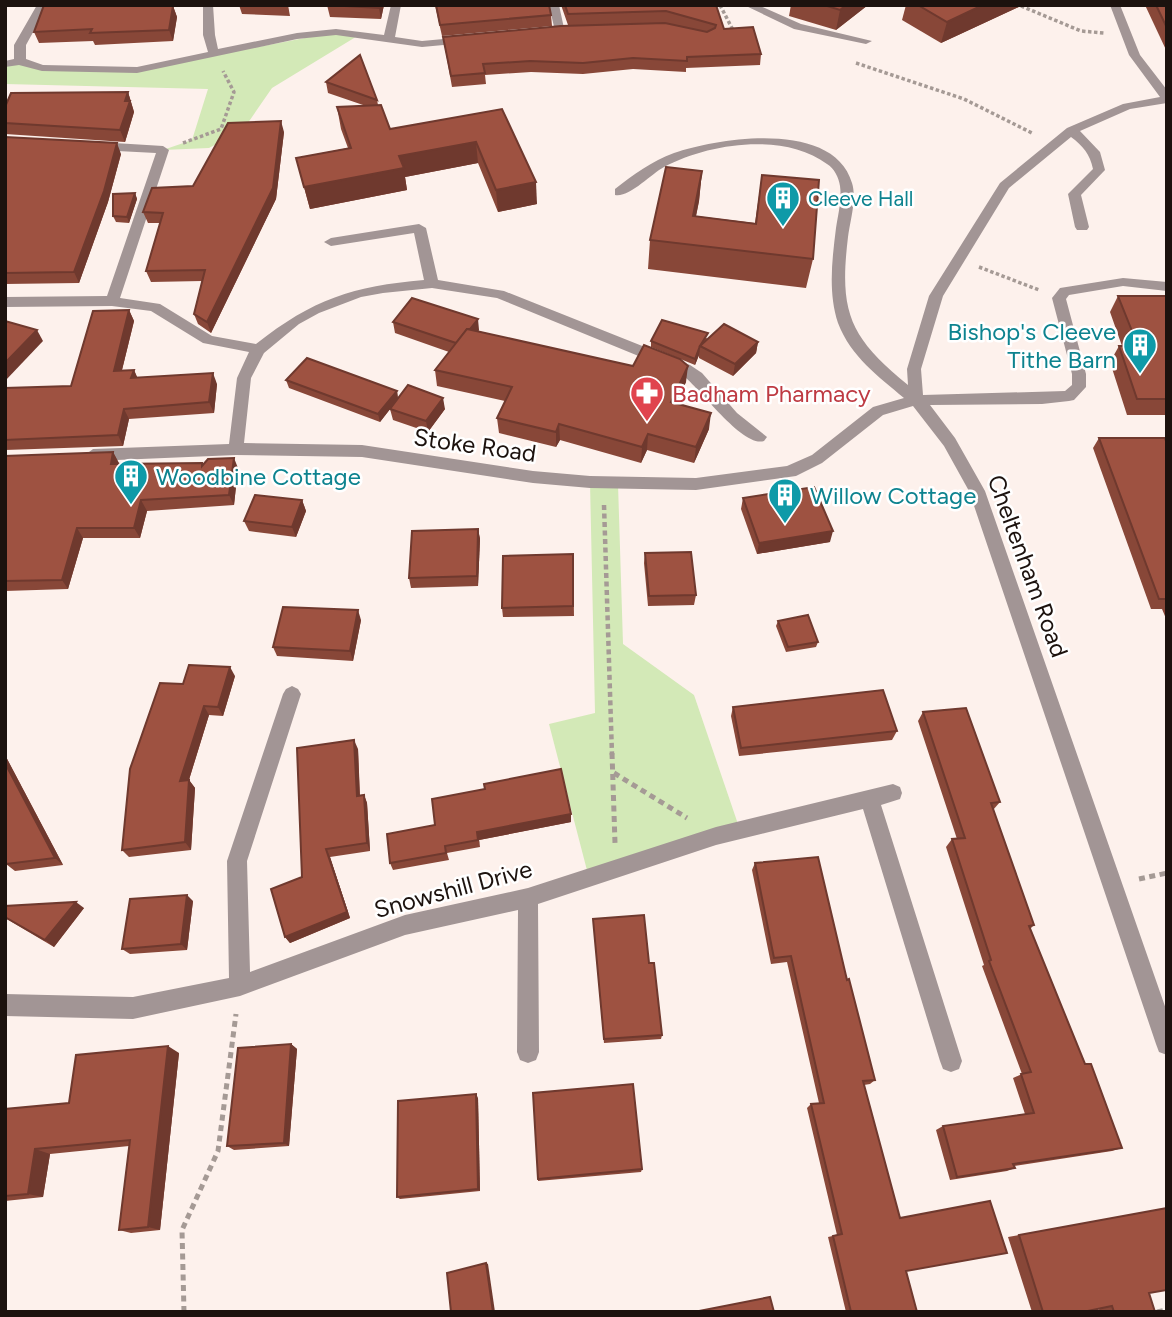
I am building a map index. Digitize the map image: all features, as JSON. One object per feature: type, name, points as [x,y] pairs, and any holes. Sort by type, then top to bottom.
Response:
[{"type":"street","points":[[20,61],[20,46],[43,5]]},
{"type":"street","points":[[208,5],[214,54]]},
{"type":"street","points":[[388,39],[396,5]]},
{"type":"street","points":[[554,5],[561,31]]},
{"type":"street","points":[[748,5],[798,27],[866,41]]},
{"type":"street","points":[[1115,5],[1122,35],[1149,79],[1167,98]]},
{"type":"street","points":[[547,32],[574,31]]},
{"type":"street","points":[[5,64],[20,61],[42,68],[137,70],[297,36],[336,32],[422,44],[478,39]]},
{"type":"street","points":[[916,400],[914,369],[936,296],[1004,186],[1071,131],[1127,106],[1167,98]]},
{"type":"street","points":[[1071,131],[1084,140],[1098,156],[1099,170],[1074,194],[1082,227]]},
{"type":"street","name":"Cheltenham Road","points":[[619,192],[668,160],[706,147],[775,143],[811,149],[822,154],[839,170],[846,183],[839,288],[844,321],[863,353],[916,400],[959,456],[977,491],[1167,1044]]},
{"type":"street","points":[[84,145],[163,150],[112,301]]},
{"type":"street","points":[[331,242],[419,228],[432,284]]},
{"type":"street","points":[[1059,298],[1065,291],[1123,282],[1167,287]]},
{"type":"street","points":[[236,449],[244,378],[259,349],[294,321],[336,300],[383,288],[432,284],[488,291],[685,369],[697,377],[732,417],[759,438]]},
{"type":"street","name":"Stoke Road","points":[[73,456],[236,449],[362,451],[533,477],[604,483],[696,484],[772,476],[790,472],[817,459],[878,411],[916,400],[1042,399],[1069,396],[1079,387],[1079,374],[1059,298]]},
{"type":"street","points":[[5,302],[112,301],[155,307],[208,340],[259,349]]},
{"type":"street","points":[[240,986],[237,861],[292,694]]},
{"type":"street","name":"Snowshill Drive","points":[[5,1005],[133,1008],[240,986],[405,925],[528,898],[716,836],[893,793]]},
{"type":"street","points":[[870,800],[951,1061]]},
{"type":"street","points":[[528,898],[528,1052]]},
{"type":"path","points":[[720,5],[736,34]]},
{"type":"path","points":[[1021,6],[1081,31],[1122,35]]},
{"type":"path","points":[[730,38],[743,32]]},
{"type":"path","points":[[163,150],[220,129],[234,92],[214,54]]},
{"type":"path","points":[[846,60],[964,99],[1054,144]]},
{"type":"path","points":[[958,260],[1059,298]]},
{"type":"path","points":[[604,483],[615,869]]},
{"type":"path","points":[[613,773],[716,836]]},
{"type":"path","points":[[184,1312],[181,1230],[218,1151],[240,986]]},
{"type":"path","points":[[1157,1312],[1167,1310]]},
{"type":"green space","points":[[336,32],[359,35],[272,88],[243,130],[209,148],[163,150],[192,140],[208,89],[5,84],[5,64],[20,61],[42,68],[137,70]]},
{"type":"green space","points":[[590,482],[618,484],[623,644],[694,695],[740,830],[589,878],[549,724],[595,713]]},
{"type":"building","points":[[44,5],[173,6],[169,30],[90,33],[92,29],[34,32]]},
{"type":"building","points":[[327,5],[379,5],[379,8]]},
{"type":"building","points":[[436,5],[549,5],[551,15],[440,25]]},
{"type":"building","points":[[565,5],[716,5],[724,29],[753,27],[761,54],[687,57],[687,61],[633,58],[583,63],[530,61],[483,64],[485,73],[451,76],[443,37],[561,26],[665,23],[707,32],[716,25],[666,11],[568,14]]},
{"type":"building","points":[[824,5],[846,5],[840,10]]},
{"type":"building","points":[[918,5],[983,5],[947,22]]},
{"type":"building","points":[[1156,5],[1167,5],[1167,28]]},
{"type":"building","points":[[360,55],[377,100],[326,82]]},
{"type":"building","points":[[128,92],[125,101],[130,101],[120,130],[5,123],[5,107],[11,93]]},
{"type":"building","points":[[381,105],[390,129],[502,109],[536,182],[496,190],[476,142],[399,156],[404,168],[304,187],[296,158],[351,148],[337,107]]},
{"type":"building","points":[[281,121],[273,188],[207,322],[194,314],[205,270],[146,271],[163,213],[143,212],[152,188],[193,186],[228,123]]},
{"type":"building","points":[[5,137],[117,143],[104,191],[74,272],[5,273]]},
{"type":"building","points":[[666,167],[702,171],[693,216],[756,224],[762,175],[819,180],[813,259],[650,240]]},
{"type":"building","points":[[135,193],[127,217],[113,216],[113,194]]},
{"type":"building","name":"Bishop's Cleeve Tithe Barn","points":[[1118,296],[1167,296],[1167,399],[1137,399],[1119,346],[1138,346]]},
{"type":"building","points":[[412,298],[478,319],[456,343],[393,322]]},
{"type":"building","points":[[129,310],[114,371],[134,370],[131,378],[213,373],[209,402],[124,409],[118,435],[5,440],[5,388],[71,386],[93,311]]},
{"type":"building","points":[[662,320],[708,333],[695,359],[651,341]]},
{"type":"building","points":[[5,321],[37,330],[5,363]]},
{"type":"building","points":[[724,324],[758,342],[735,364],[700,346]]},
{"type":"building","points":[[467,329],[633,366],[644,345],[680,359],[688,366],[671,402],[711,413],[696,447],[648,434],[642,447],[559,424],[556,432],[497,418],[512,387],[435,370]]},
{"type":"building","points":[[307,358],[397,391],[378,414],[286,380]]},
{"type":"building","points":[[408,385],[443,398],[426,421],[390,409]]},
{"type":"building","points":[[1099,438],[1165,438],[1167,599],[1159,599]]},
{"type":"building","points":[[113,452],[111,464],[202,463],[202,466],[208,459],[234,458],[229,495],[141,500],[134,528],[77,528],[62,580],[5,581],[5,456]]},
{"type":"building","name":"Willow Cottage","points":[[814,487],[833,531],[759,543],[743,498]]},
{"type":"building","points":[[255,495],[302,500],[292,527],[244,521]]},
{"type":"building","points":[[478,529],[477,576],[409,578],[412,531]]},
{"type":"building","points":[[691,552],[696,595],[649,596],[645,553]]},
{"type":"building","points":[[573,554],[573,606],[502,608],[503,556]]},
{"type":"building","points":[[283,607],[358,610],[350,651],[273,647]]},
{"type":"building","points":[[808,615],[818,642],[788,647],[778,621]]},
{"type":"building","points":[[189,665],[230,667],[218,707],[204,706],[180,781],[189,780],[185,842],[122,850],[130,769],[160,683],[183,684]]},
{"type":"building","points":[[883,690],[897,731],[741,748],[733,707]]},
{"type":"building","points":[[966,708],[1000,802],[991,803],[1034,925],[1029,926],[1085,1064],[1091,1064],[1122,1148],[1013,1164],[1015,1168],[957,1177],[943,1126],[1034,1113],[1021,1074],[1031,1072],[989,961],[991,960],[952,839],[965,838],[923,712]]},
{"type":"building","points":[[354,740],[357,796],[364,795],[367,843],[326,849],[347,912],[285,937],[271,889],[302,877],[297,748]]},
{"type":"building","points":[[5,763],[55,858],[6,864]]},
{"type":"building","points":[[561,769],[571,814],[477,832],[478,840],[445,846],[446,853],[390,863],[387,834],[435,825],[432,799],[485,789],[484,784]]},
{"type":"building","points":[[818,857],[847,980],[849,979],[875,1080],[863,1081],[900,1218],[990,1201],[1007,1253],[906,1271],[917,1312],[851,1312],[833,1236],[842,1234],[811,1104],[824,1103],[791,956],[774,958],[755,863]]},
{"type":"building","points":[[187,895],[181,944],[122,949],[130,899]]},
{"type":"building","points":[[76,902],[45,940],[5,917],[5,906]]},
{"type":"building","points":[[644,915],[649,963],[654,963],[662,1035],[604,1039],[593,919]]},
{"type":"building","points":[[291,1044],[284,1143],[227,1146],[238,1048]]},
{"type":"building","points":[[168,1046],[148,1227],[119,1230],[130,1140],[35,1149],[28,1194],[5,1196],[5,1109],[69,1103],[76,1055]]},
{"type":"building","points":[[633,1084],[642,1169],[538,1179],[533,1093]]},
{"type":"building","points":[[476,1094],[478,1189],[397,1197],[398,1101]]},
{"type":"building","points":[[1167,1208],[1167,1290],[1149,1293],[1155,1312],[1114,1312],[1112,1306],[1083,1312],[1043,1312],[1019,1235]]},
{"type":"building","points":[[486,1263],[493,1312],[451,1312],[447,1273]]},
{"type":"building","points":[[770,1297],[774,1312],[694,1312]]},
{"type":"place","name":"Cleeve Hall","points":[[783,228]]},
{"type":"place","name":"Bishop's Cleeve Tithe Barn","points":[[1140,375]]},
{"type":"place","name":"Badham Pharmacy","points":[[647,423]]},
{"type":"place","name":"Woodbine Cottage","points":[[131,506]]},
{"type":"place","name":"Willow Cottage","points":[[785,525]]}]
